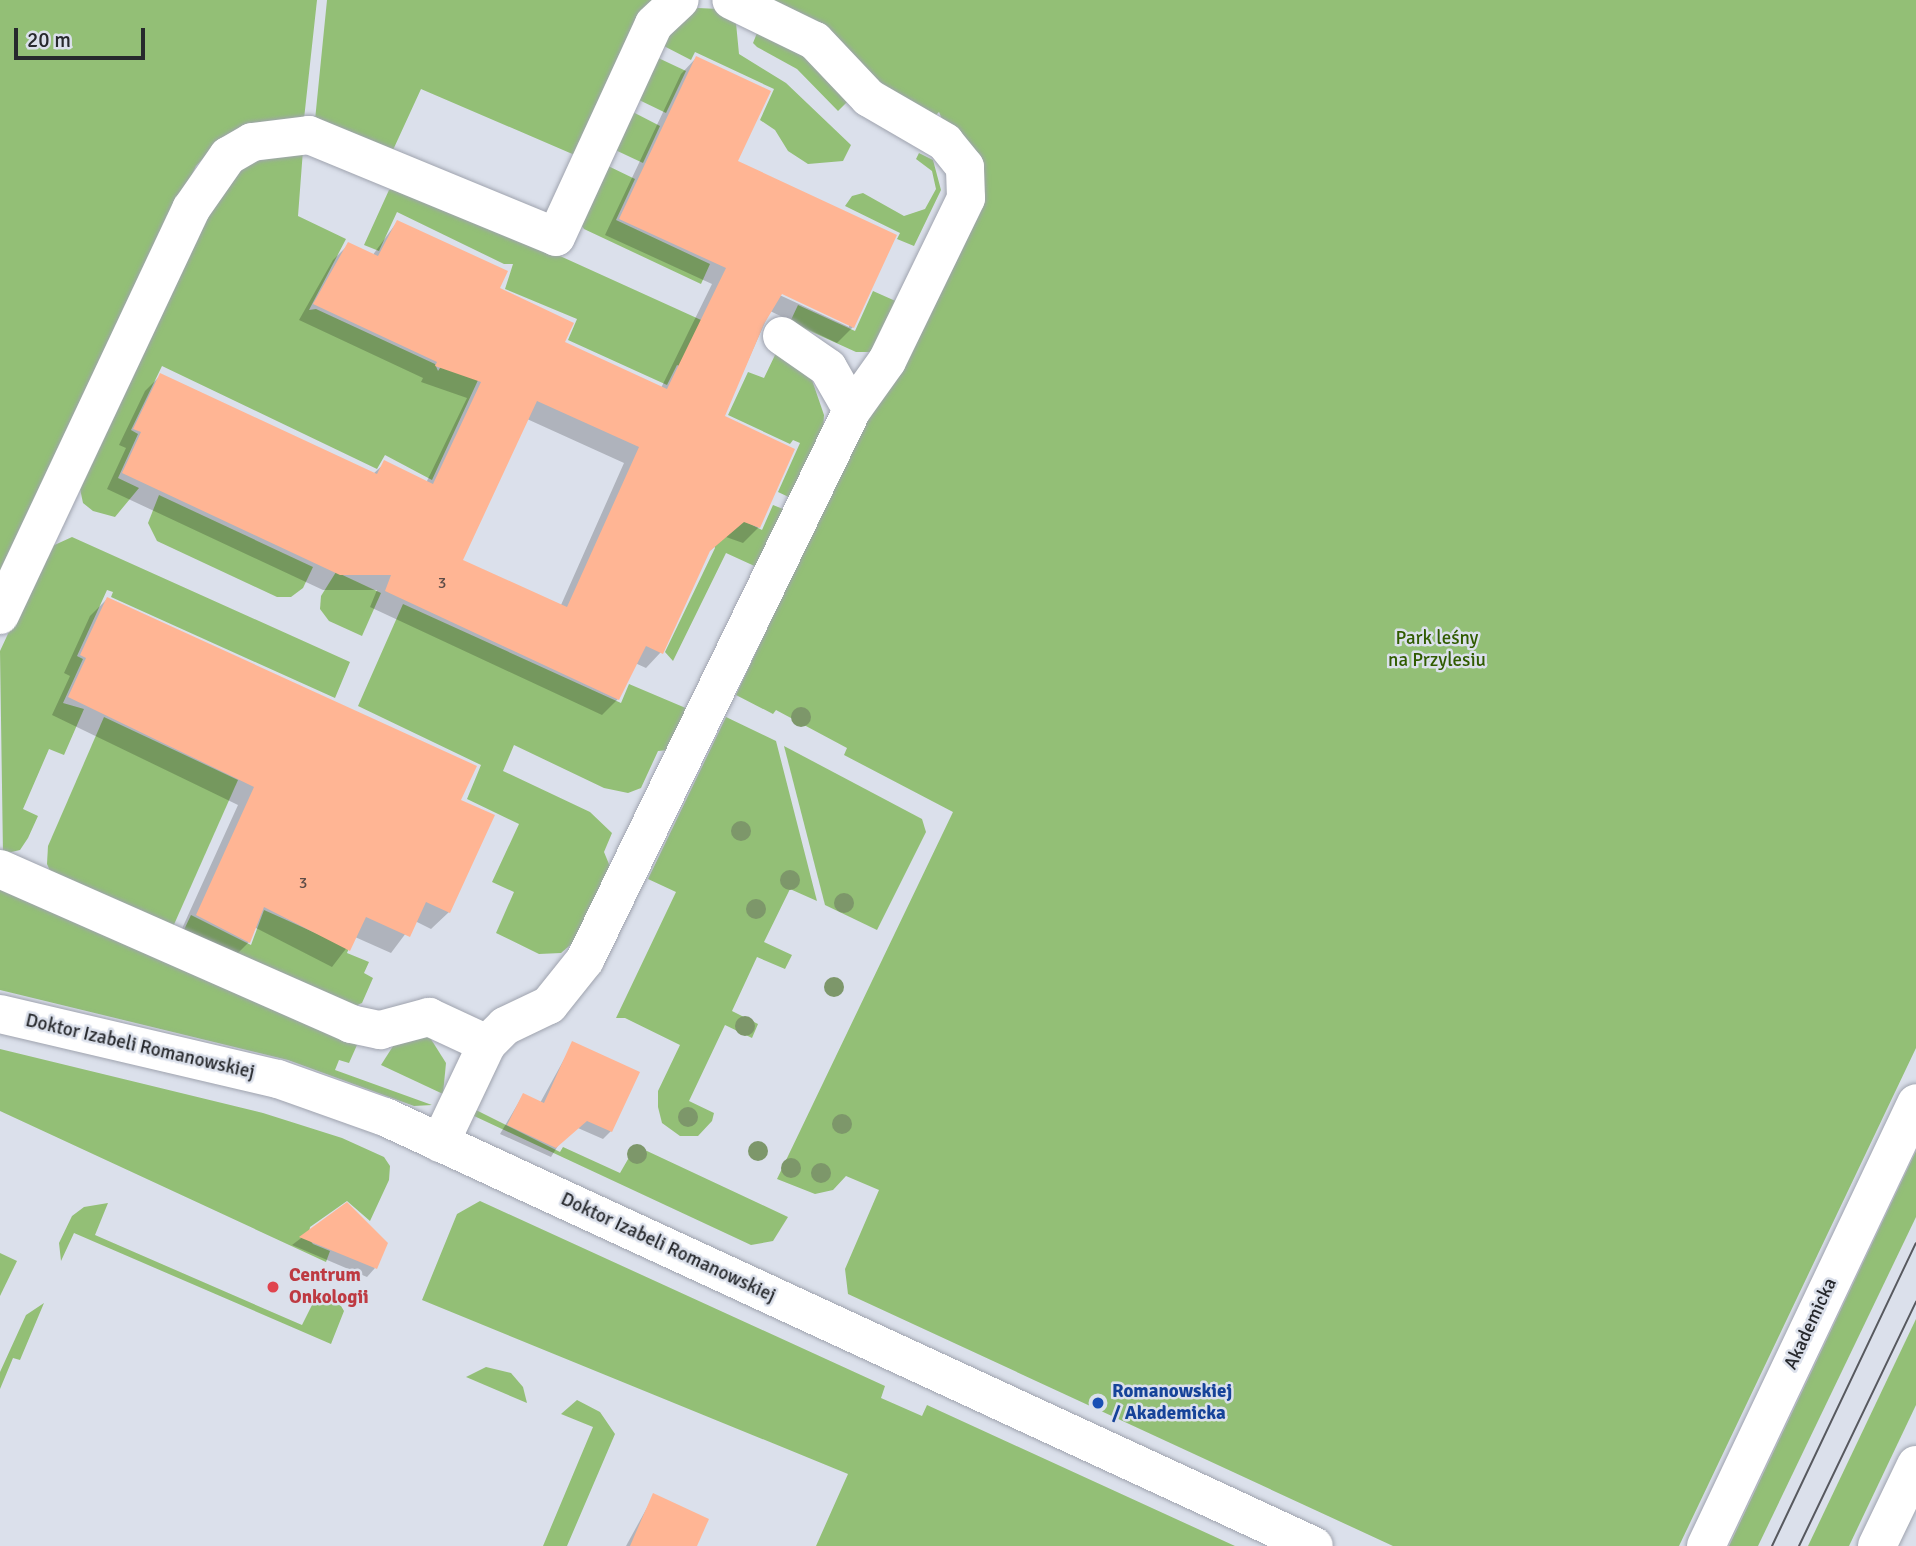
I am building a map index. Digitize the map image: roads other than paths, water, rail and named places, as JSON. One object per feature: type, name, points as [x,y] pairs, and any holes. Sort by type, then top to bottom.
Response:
[{"type":"street","points":[[0,615],[191,209],[228,156],[252,142],[309,135],[556,237],[654,24],[680,0]]},
{"type":"street","points":[[440,1143],[487,1044],[505,1026],[549,1005],[586,960],[852,410],[887,361],[966,198],[965,167],[946,142],[869,98],[815,41],[731,0]]},
{"type":"street","points":[[782,336],[828,368],[852,410]]},
{"type":"street","points":[[0,869],[351,1024],[380,1031],[429,1017],[487,1044]]},
{"type":"street","name":"Doktor Izabeli Romanowskiej","points":[[0,1014],[278,1079],[440,1143],[1314,1546]]},
{"type":"street","name":"Akademicka","points":[[1706,1546],[1916,1103]]},
{"type":"street","points":[[1877,1546],[1916,1465]]},
{"type":"tram line","points":[[1772,1546],[1916,1243]]},
{"type":"tram line","points":[[1799,1546],[1916,1302]]},
{"type":"place","name":"Centrum Onkologii","points":[[273,1287]]},
{"type":"place","name":"Romanowskiej / Akademicka","points":[[1098,1403]]},
{"type":"park label","name":"Park leśny na Przylesiu","points":[[1437,650]]}]
